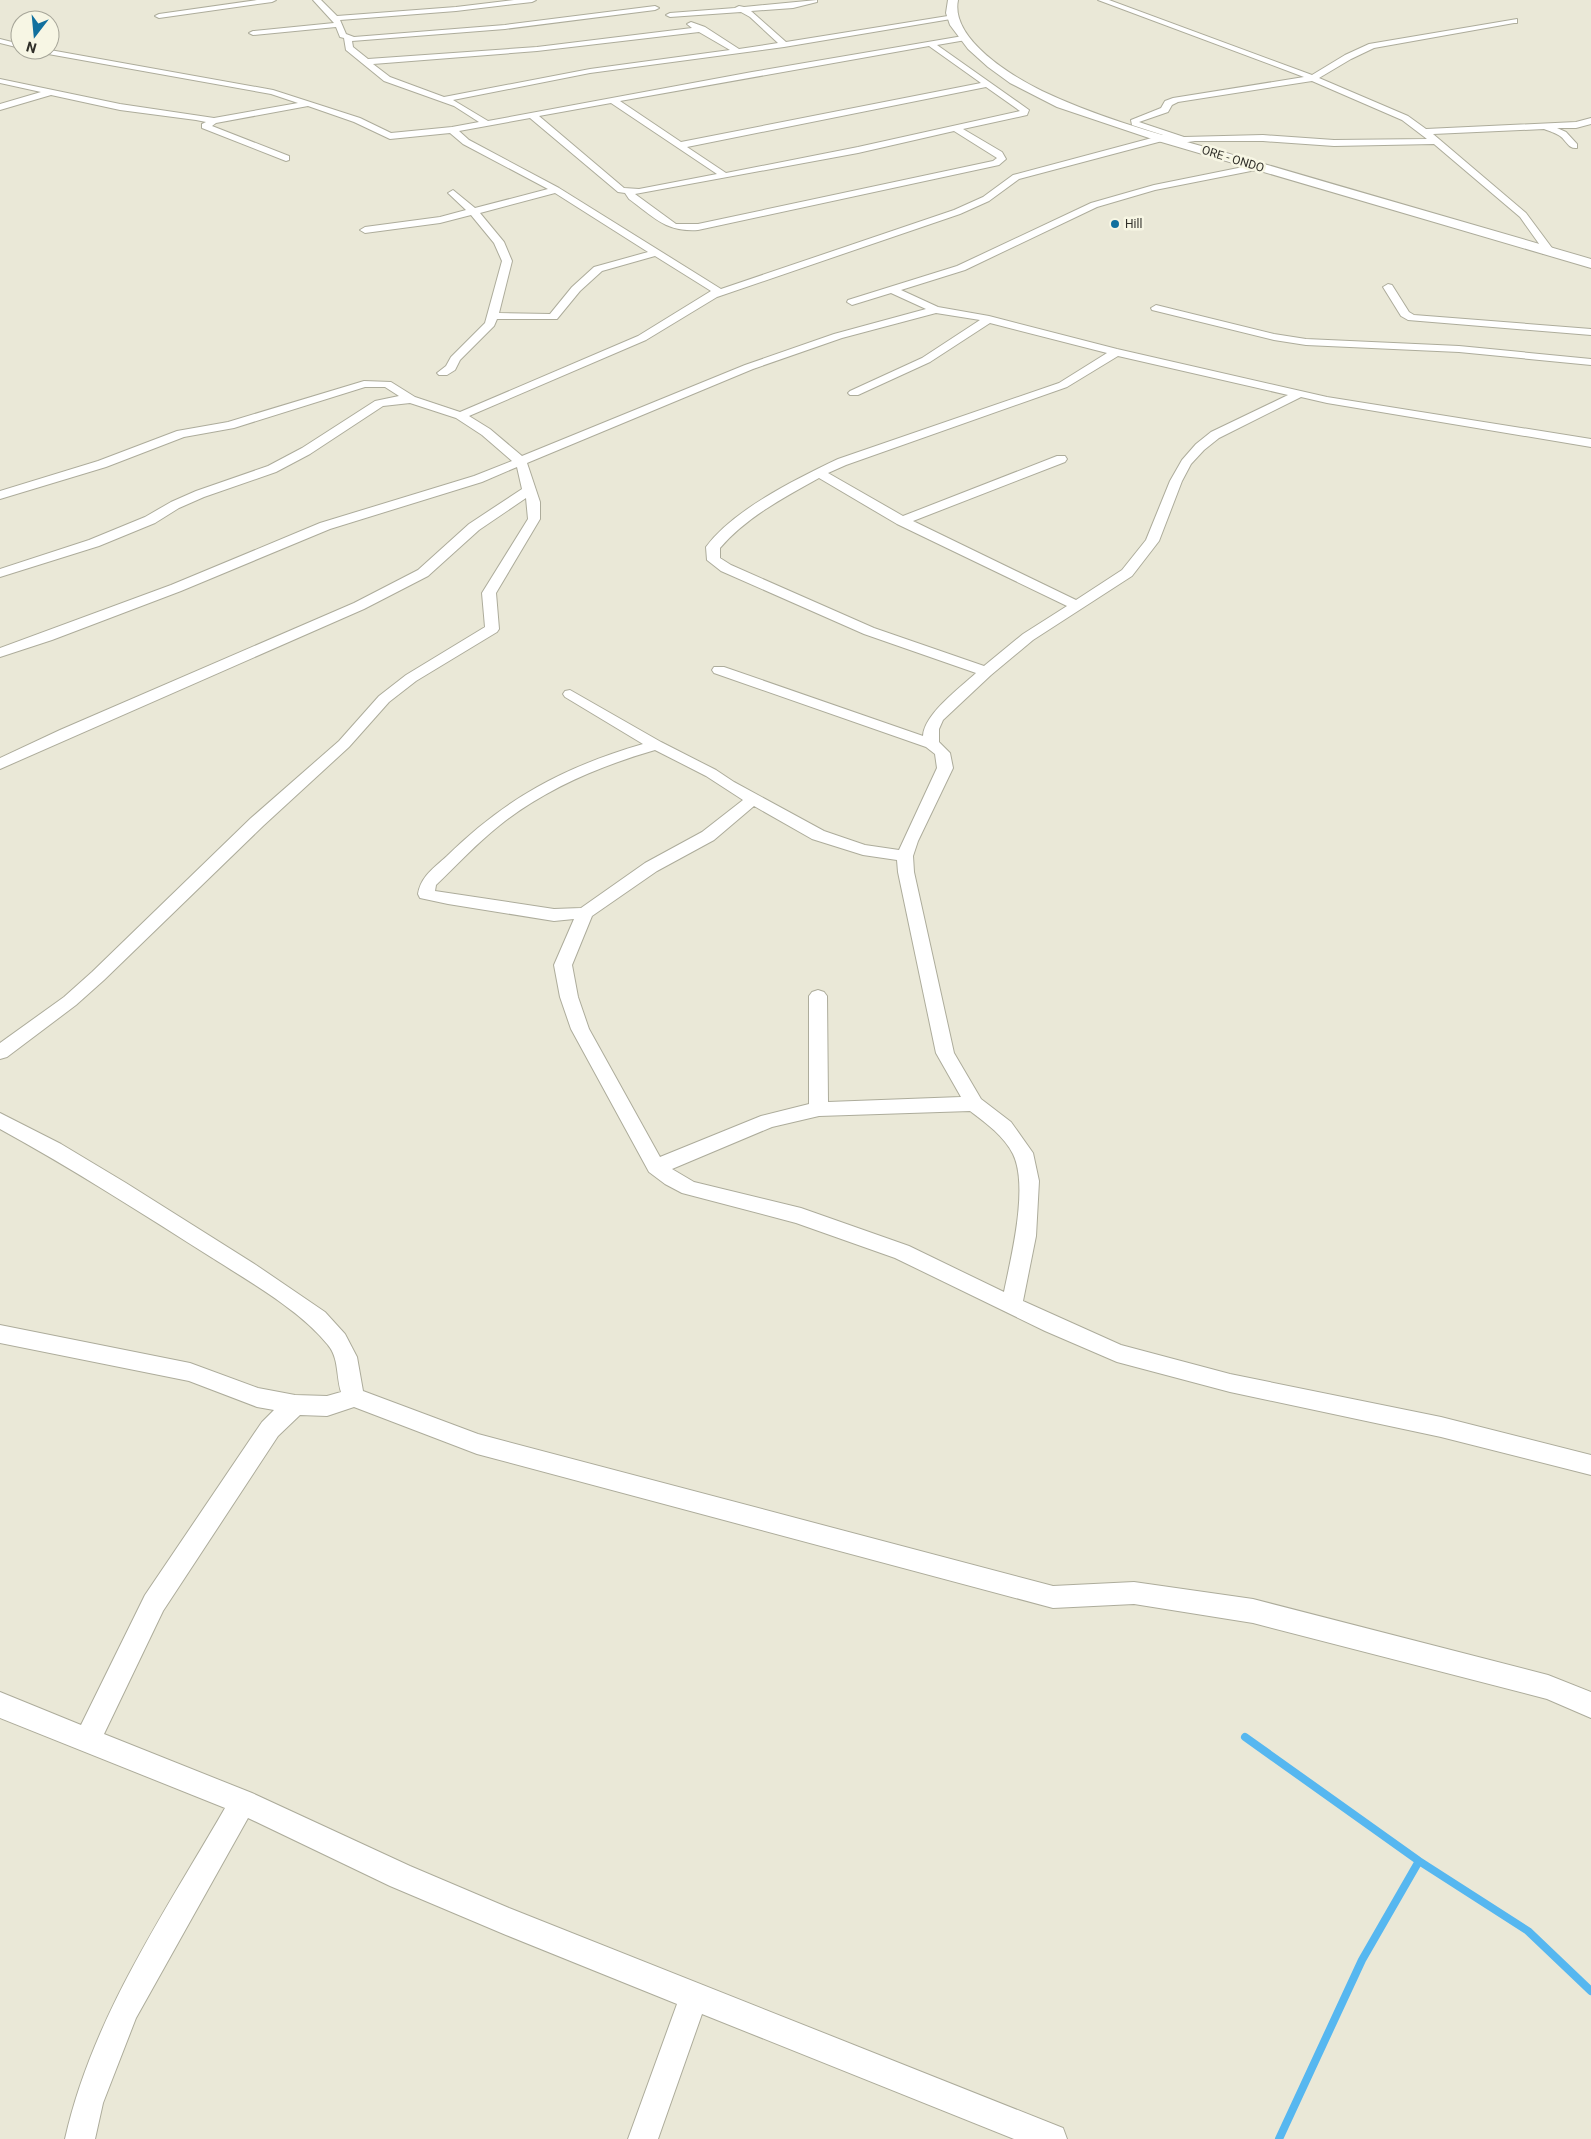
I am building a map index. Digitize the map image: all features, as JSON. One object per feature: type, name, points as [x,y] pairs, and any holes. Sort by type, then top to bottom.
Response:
[{"type":"main road","points":[[951,17],[953,0]]},
{"type":"main road","name":"ORE - ONDO","points":[[951,17],[963,38],[994,69],[1039,95],[1097,118],[1173,139],[1258,167],[1591,266]]},
{"type":"street","points":[[159,16],[272,0]]},
{"type":"street","points":[[317,0],[336,22],[343,35],[348,38],[505,27],[655,8]]},
{"type":"street","points":[[253,33],[532,0]]},
{"type":"street","points":[[641,0],[702,29],[737,52]]},
{"type":"street","points":[[670,15],[793,6],[810,3],[813,0]]},
{"type":"street","points":[[1102,0],[1313,78],[1405,118],[1437,141],[1523,215],[1547,248],[1554,254]]},
{"type":"street","points":[[732,3],[741,10],[753,15],[784,45]]},
{"type":"street","points":[[445,99],[590,71],[784,45],[951,17]]},
{"type":"street","points":[[1173,139],[1135,123],[1135,120],[1165,110],[1168,103],[1176,100],[1313,78],[1348,57],[1372,46],[1514,21]]},
{"type":"street","points":[[505,27],[513,32]]},
{"type":"street","points":[[366,62],[442,58],[537,49],[702,29]]},
{"type":"street","points":[[348,38],[349,48],[387,79],[445,99],[469,111],[487,124]]},
{"type":"street","points":[[60,54],[273,92],[357,120],[390,136],[404,136],[487,124],[963,38]]},
{"type":"street","points":[[529,43],[537,49]]},
{"type":"street","points":[[532,115],[604,178],[621,190],[629,192],[651,191],[956,129],[1024,113],[1025,110],[930,43]]},
{"type":"street","points":[[0,80],[120,108],[214,121]]},
{"type":"street","points":[[682,145],[987,84]]},
{"type":"street","points":[[0,108],[51,92]]},
{"type":"street","points":[[613,100],[682,145],[725,176]]},
{"type":"street","points":[[286,158],[205,126],[214,121],[310,103]]},
{"type":"street","points":[[1425,132],[1542,125],[1576,125],[1591,121]]},
{"type":"street","points":[[1542,125],[1563,134],[1574,146]]},
{"type":"street","points":[[629,192],[632,197],[673,226],[683,228],[996,163],[1002,159],[1000,154],[956,129]]},
{"type":"street","points":[[452,130],[466,142],[556,190],[716,289],[716,293],[713,295]]},
{"type":"street","points":[[460,416],[642,338],[713,295],[957,212],[986,199],[1016,177],[1173,139],[1263,138],[1334,143],[1437,141]]},
{"type":"street","points":[[852,302],[961,268],[1094,205],[1154,188],[1258,167]]},
{"type":"street","points":[[365,230],[440,220],[475,213],[556,190]]},
{"type":"street","points":[[443,373],[451,368],[454,359],[484,331],[493,316],[507,261],[506,254],[475,213],[453,193]]},
{"type":"street","points":[[493,316],[553,317],[576,289],[598,269],[655,253]]},
{"type":"street","points":[[1388,287],[1405,314],[1412,318],[1591,332]]},
{"type":"street","points":[[892,290],[936,310],[958,312],[1116,352],[1299,394],[1352,405],[1591,443]]},
{"type":"street","points":[[1156,308],[1240,329],[1306,342],[1459,349],[1591,362]]},
{"type":"street","points":[[0,653],[176,588],[325,526],[478,479],[749,367],[838,336],[936,310]]},
{"type":"street","points":[[854,393],[926,360],[988,319]]},
{"type":"street","points":[[986,672],[869,631],[726,568],[714,560],[713,547],[732,526],[819,472],[842,462],[1063,386],[1116,352]]},
{"type":"street","points":[[0,495],[102,464],[181,434],[230,425],[380,378],[411,399],[460,416],[486,432],[521,462],[528,490],[534,502],[534,520],[489,593],[492,629],[411,678],[384,698],[337,750],[257,822],[98,976],[70,1001],[0,1052]]},
{"type":"street","points":[[931,744],[931,728],[937,718],[986,672],[1028,637],[1127,573],[1152,542],[1186,463],[1200,448],[1215,435],[1299,394]]},
{"type":"street","points":[[0,573],[94,543],[150,520],[175,505],[200,494],[290,460],[379,403],[411,399]]},
{"type":"street","points":[[902,521],[1061,459]]},
{"type":"street","points":[[819,472],[902,521],[1076,605]]},
{"type":"street","points":[[0,764],[65,733],[359,606],[423,573],[474,527],[528,490]]},
{"type":"street","points":[[719,670],[931,744],[942,750],[945,757],[945,768],[910,841],[905,856],[906,872],[945,1053],[974,1104],[1004,1127],[1023,1152],[1029,1181],[1026,1236],[1012,1305]]},
{"type":"street","points":[[570,694],[656,745],[711,773],[753,799],[818,834],[842,844],[905,856]]},
{"type":"street","points":[[656,745],[610,761],[552,786],[522,803],[496,820],[428,883],[426,894],[554,915],[585,913],[651,867],[708,836],[753,799]]},
{"type":"street","points":[[585,913],[563,965],[569,997],[580,1029],[656,1167],[672,1179],[689,1188],[801,1216],[810,1221],[902,1252],[1117,1353],[1230,1383],[1440,1427],[1591,1465]]},
{"type":"street","points":[[818,996],[819,1109]]},
{"type":"street","points":[[656,1167],[768,1121],[819,1109],[974,1104]]},
{"type":"street","points":[[0,1120],[54,1149],[119,1188],[317,1318],[337,1340],[346,1357],[349,1382],[354,1397]]},
{"type":"street","points":[[0,1334],[190,1372],[257,1397],[295,1405],[327,1406],[354,1397],[477,1444],[1053,1597],[1134,1593],[1253,1611],[1548,1687],[1591,1705]]},
{"type":"street","points":[[87,1741],[154,1603],[270,1429],[295,1405]]},
{"type":"street","points":[[0,1705],[242,1802],[400,1876],[506,1921],[1052,2139]]},
{"type":"street","points":[[80,2139],[88,2103],[126,2009],[242,1802]]},
{"type":"street","points":[[643,2139],[694,1996]]},
{"type":"waterway","points":[[1245,1737],[1419,1861]]},
{"type":"waterway","points":[[1279,2139],[1362,1960],[1419,1861]]},
{"type":"waterway","points":[[1419,1861],[1528,1931],[1591,1991]]},
{"type":"place","name":"Hill","points":[[1115,224]]}]
